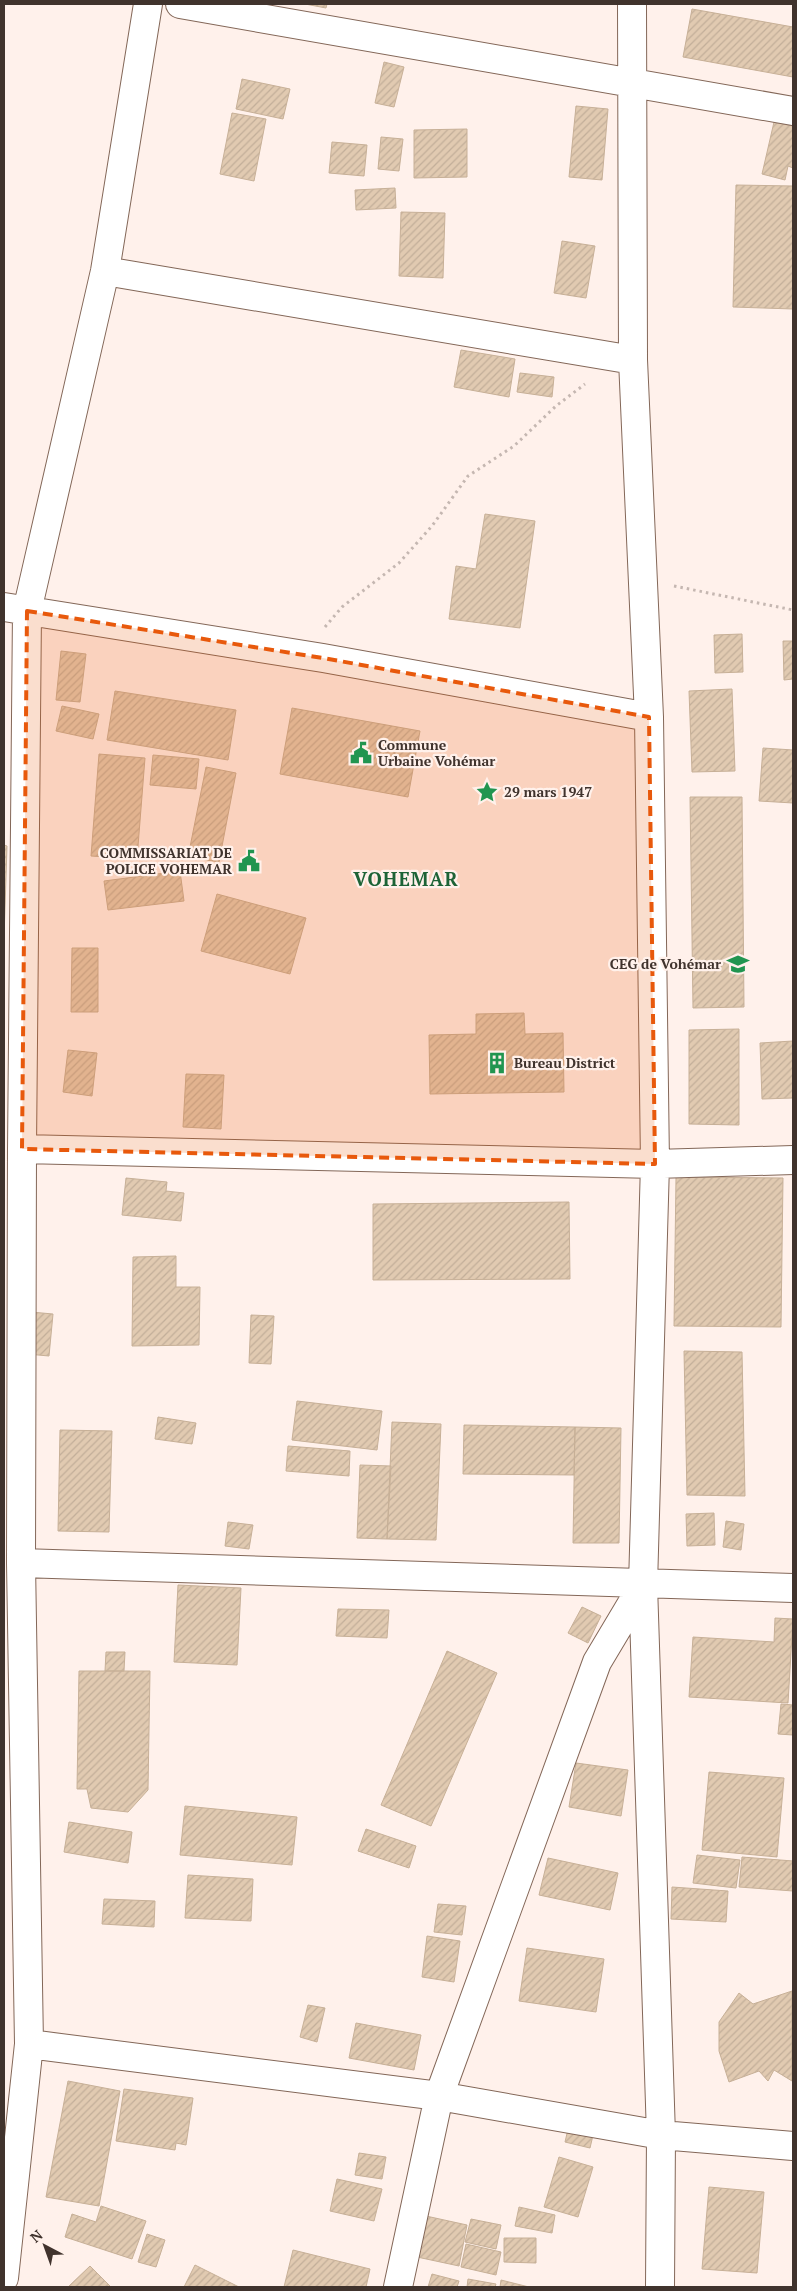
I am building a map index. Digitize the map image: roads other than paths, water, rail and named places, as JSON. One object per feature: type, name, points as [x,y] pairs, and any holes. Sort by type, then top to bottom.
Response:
[{"type":"street","points":[[4,2278],[29,2044],[21,1563],[13,1296],[22,1149],[16,609],[105,271],[148,4]]},
{"type":"street","points":[[180,4],[793,111]]},
{"type":"street","points":[[632,4],[633,360],[649,717],[655,1164],[643,1584],[661,2135],[660,2287]]},
{"type":"street","points":[[105,271],[633,360]]},
{"type":"street","points":[[16,609],[323,658],[649,717]]},
{"type":"street","points":[[22,1149],[655,1164],[793,1160]]},
{"type":"street","points":[[21,1563],[793,1588]]},
{"type":"street","points":[[398,2287],[438,2096],[597,1662],[643,1584]]},
{"type":"street","points":[[29,2044],[438,2096],[661,2135],[793,2146]]},
{"type":"place","name":"Commune Urbaine Vohémar","points":[[361,753]]},
{"type":"place","name":"29 mars 1947","points":[[487,792]]},
{"type":"place","name":"COMMISSARIAT DE POLICE VOHEMAR","points":[[249,861]]},
{"type":"place","name":"CEG de Vohémar","points":[[738,964]]},
{"type":"place","name":"Bureau District","points":[[497,1063]]},
{"type":"district","name":"VOHEMAR","points":[[406,879]]}]
